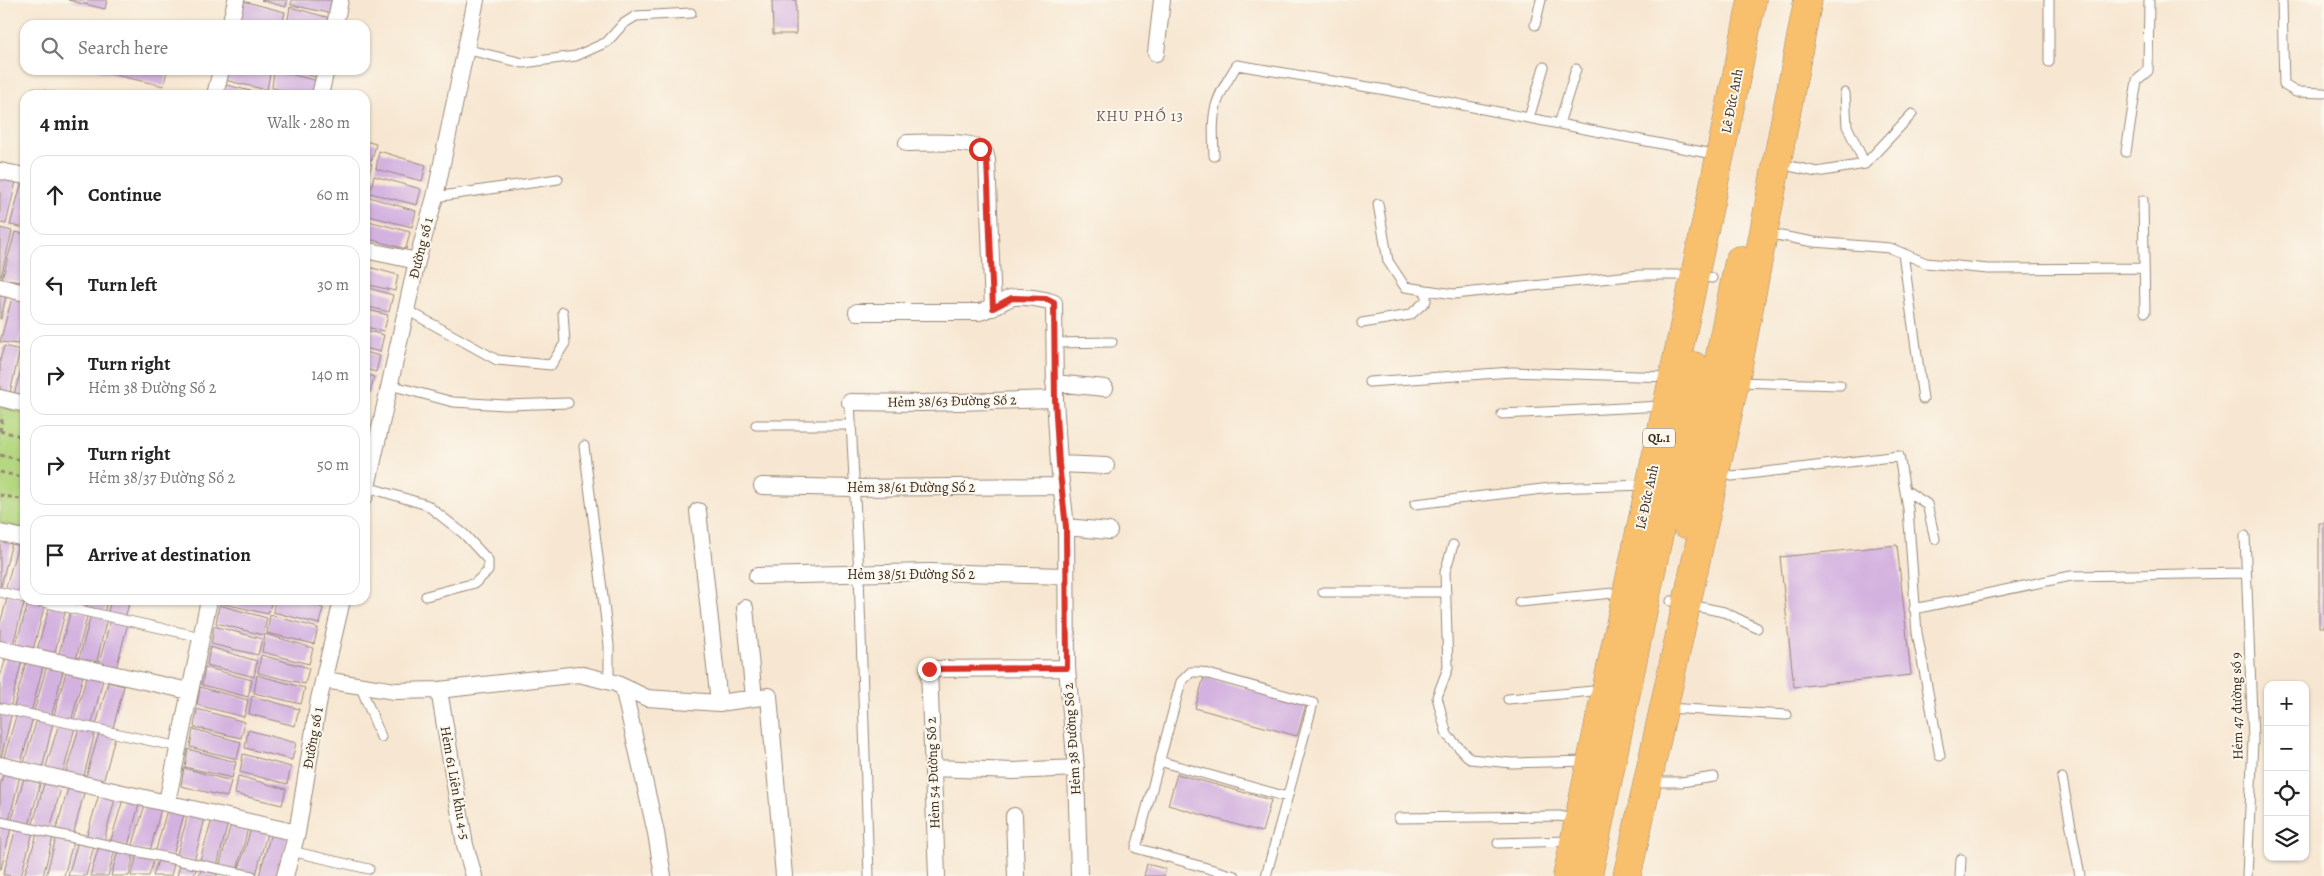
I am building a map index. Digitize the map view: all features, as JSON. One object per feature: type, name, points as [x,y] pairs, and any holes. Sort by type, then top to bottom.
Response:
[{"type":"highway","name":"Lê Đức Anh","points":[[1704,276],[1721,155],[1752,0]]},
{"type":"highway","name":"Lê Đức Anh","points":[[1588,876],[1682,377],[1704,276],[1770,0]]},
{"type":"highway","points":[[1627,876],[1664,707],[1679,602],[1791,0]]},
{"type":"highway","points":[[1613,876],[1679,602],[1717,469],[1736,382],[1808,0]]},
{"type":"highway","name":"Lê Đức Anh","points":[[1567,876],[1666,406],[1682,377]]},
{"type":"street","points":[[231,20],[236,0]]},
{"type":"street","points":[[336,20],[340,0]]},
{"type":"street","name":"Đường số 1","points":[[370,468],[417,261],[434,197],[476,0]]},
{"type":"street","points":[[1156,53],[1162,0]]},
{"type":"street","points":[[216,90],[219,75]]},
{"type":"street","points":[[321,90],[325,75]]},
{"type":"street","points":[[857,312],[980,312],[993,308],[987,160],[984,152],[980,149],[958,144],[907,143]]},
{"type":"street","points":[[0,171],[20,175]]},
{"type":"street","points":[[370,251],[417,261]]},
{"type":"street","points":[[0,287],[20,292]]},
{"type":"street","name":"Hẻm 38 Đường Số 2","points":[[993,308],[1012,298],[1046,299],[1054,303],[1055,391],[1059,464],[1066,527],[1067,668],[1076,768],[1079,876]]},
{"type":"street","name":"Hẻm 38/63 Đường Số 2","points":[[850,402],[923,403],[1105,388]]},
{"type":"street","points":[[0,398],[20,403]]},
{"type":"street","points":[[1059,464],[1106,466]]},
{"type":"street","name":"Hẻm 38/61 Đường Số 2","points":[[762,486],[853,488],[1061,486]]},
{"type":"street","points":[[698,511],[719,703]]},
{"type":"street","points":[[1066,527],[1109,531]]},
{"type":"street","points":[[0,533],[20,537]]},
{"type":"street","name":"Hẻm 38/51 Đường Số 2","points":[[756,576],[929,572],[1065,576]]},
{"type":"street","points":[[167,802],[208,605]]},
{"type":"street","name":"Đường số 1","points":[[285,876],[297,833],[324,680],[341,605]]},
{"type":"street","points":[[745,608],[754,698]]},
{"type":"street","points":[[0,649],[189,690]]},
{"type":"street","name":"Hẻm 54 Đường Số 2","points":[[937,876],[929,669],[1067,668]]},
{"type":"street","points":[[324,680],[395,690],[439,690],[579,674],[616,684],[646,698],[719,703],[769,696],[784,876]]},
{"type":"street","points":[[616,684],[656,833],[663,876]]},
{"type":"street","name":"Hẻm 61 Liên khu 4-5","points":[[439,690],[465,845],[474,876]]},
{"type":"street","points":[[0,765],[297,833]]},
{"type":"street","points":[[933,768],[1013,771],[1076,768]]},
{"type":"street","points":[[1014,816],[1016,876]]},
{"type":"lane","points":[[1535,25],[1541,0]]},
{"type":"lane","points":[[2049,62],[2050,0]]},
{"type":"lane","points":[[2126,152],[2137,80],[2148,71],[2150,0]]},
{"type":"lane","points":[[2282,0],[2284,85],[2296,92],[2324,93]]},
{"type":"lane","points":[[465,49],[523,63],[576,56],[607,42],[623,24],[636,16],[691,13]]},
{"type":"lane","points":[[1214,156],[1212,117],[1219,93],[1237,65],[1386,90],[1721,155]]},
{"type":"lane","points":[[1529,118],[1544,66]]},
{"type":"lane","points":[[1559,124],[1576,69]]},
{"type":"lane","points":[[1846,93],[1847,126],[1865,164]]},
{"type":"lane","points":[[1776,163],[1817,172],[1865,164],[1912,114]]},
{"type":"lane","points":[[434,197],[558,179]]},
{"type":"lane","points":[[2143,200],[2145,312]]},
{"type":"lane","points":[[1378,204],[1388,261],[1405,287],[1454,294],[1640,275],[1704,276]]},
{"type":"lane","points":[[1763,233],[1814,242],[1890,248],[1926,263],[1988,269],[2143,268]]},
{"type":"lane","points":[[1903,253],[1923,399]]},
{"type":"lane","points":[[1362,323],[1410,316],[1426,302],[1426,290]]},
{"type":"lane","points":[[406,310],[497,360],[551,365],[565,344],[563,312]]},
{"type":"lane","points":[[1054,344],[1112,342]]},
{"type":"lane","points":[[1369,382],[1512,372],[1682,377]]},
{"type":"lane","points":[[1736,382],[1840,385]]},
{"type":"lane","points":[[390,385],[453,402],[506,406],[568,403]]},
{"type":"lane","points":[[850,402],[859,574],[869,876]]},
{"type":"lane","points":[[1502,414],[1666,406]]},
{"type":"lane","points":[[756,425],[850,425]]},
{"type":"lane","points":[[584,446],[609,645],[616,684]]},
{"type":"lane","points":[[1717,469],[1732,476],[1899,456],[1905,490],[1914,609],[1921,661],[1940,756]]},
{"type":"lane","points":[[1415,504],[1551,488],[1649,484]]},
{"type":"lane","points":[[370,485],[427,505],[464,534],[488,560],[488,571],[475,584],[426,596]]},
{"type":"lane","points":[[1905,490],[1927,504],[1935,540]]},
{"type":"lane","name":"Hẻm 47 đường số 9","points":[[2245,536],[2253,740],[2247,876]]},
{"type":"lane","points":[[1453,545],[1445,572],[1448,668],[1437,697],[1447,734],[1470,759],[1511,763],[1590,761]]},
{"type":"lane","points":[[1914,609],[2071,576],[2245,572]]},
{"type":"lane","points":[[0,592],[20,597]]},
{"type":"lane","points":[[1323,592],[1446,592]]},
{"type":"lane","points":[[1519,602],[1626,592]]},
{"type":"lane","points":[[1679,602],[1724,612],[1757,628]]},
{"type":"lane","points":[[57,605],[201,637]]},
{"type":"lane","points":[[1235,876],[1136,848],[1183,678],[1196,671],[1313,703],[1266,876]]},
{"type":"lane","points":[[360,686],[381,737]]},
{"type":"lane","points":[[1508,699],[1605,690]]},
{"type":"lane","points":[[1664,707],[1787,715]]},
{"type":"lane","points":[[0,708],[179,747]]},
{"type":"lane","points":[[1159,762],[1287,797]]},
{"type":"lane","points":[[1648,782],[1681,782],[1714,777]]},
{"type":"lane","points":[[2062,778],[2080,876]]},
{"type":"lane","points":[[1399,818],[1560,816],[1576,831]]},
{"type":"lane","points":[[0,822],[252,876]]},
{"type":"lane","points":[[1498,843],[1576,831]]},
{"type":"lane","points":[[292,852],[369,868]]},
{"type":"lane","points":[[1960,876],[1961,859]]},
{"type":"path","points":[[0,431],[20,436]]},
{"type":"path","points":[[0,455],[20,460]]},
{"type":"path","points":[[0,472],[20,477]]},
{"type":"path","points":[[0,495],[20,499]]},
{"type":"green space","points":[[0,407],[20,412],[20,528],[0,523]]},
{"type":"building","points":[[68,0],[107,0],[105,9]]},
{"type":"building","points":[[239,0],[285,12],[283,20],[246,20],[234,17]]},
{"type":"building","points":[[261,0],[287,0],[286,7]]},
{"type":"building","points":[[292,0],[342,0],[338,15],[291,5]]},
{"type":"building","points":[[772,0],[796,0],[796,34],[773,34]]},
{"type":"building","points":[[290,7],[337,20],[288,20]]},
{"type":"building","points":[[115,75],[166,75],[164,86]]},
{"type":"building","points":[[220,75],[270,75],[267,90],[220,79]]},
{"type":"building","points":[[273,75],[294,75],[322,82],[320,90],[281,90],[272,88]]},
{"type":"building","points":[[308,75],[324,75],[323,79]]},
{"type":"building","points":[[219,83],[246,90],[218,90]]},
{"type":"building","points":[[370,142],[376,144],[372,160],[370,159]]},
{"type":"building","points":[[379,151],[426,165],[422,181],[376,169]]},
{"type":"building","points":[[0,176],[17,177],[6,224],[0,223]]},
{"type":"building","points":[[374,176],[421,189],[417,205],[370,193]]},
{"type":"building","points":[[20,189],[20,227],[10,225]]},
{"type":"building","points":[[370,197],[416,211],[412,227],[370,216]]},
{"type":"building","points":[[370,221],[410,232],[406,249],[370,239]]},
{"type":"building","points":[[0,228],[12,231],[1,277],[0,277]]},
{"type":"building","points":[[15,232],[20,233],[20,282],[2,279]]},
{"type":"building","points":[[370,267],[398,275],[395,291],[370,285]]},
{"type":"building","points":[[370,288],[393,295],[389,312],[370,307]]},
{"type":"building","points":[[0,290],[7,292],[1,319],[0,319]]},
{"type":"building","points":[[13,294],[20,296],[20,336],[18,344],[0,342]]},
{"type":"building","points":[[370,310],[388,315],[384,331],[370,328]]},
{"type":"building","points":[[370,331],[384,335],[380,352],[370,349]]},
{"type":"building","points":[[4,346],[20,350],[9,397],[0,395],[0,360]]},
{"type":"building","points":[[370,353],[380,356],[376,372],[370,370]]},
{"type":"building","points":[[20,374],[20,399],[13,398]]},
{"type":"building","points":[[370,376],[374,377],[370,393]]},
{"type":"building","points":[[2319,523],[2324,523],[2324,627],[2319,627]]},
{"type":"building","points":[[0,539],[12,542],[1,586],[0,586]]},
{"type":"building","points":[[18,544],[20,545],[20,594],[5,591]]},
{"type":"building","points":[[1897,545],[1911,675],[1794,687],[1780,557]]},
{"type":"building","points":[[8,595],[20,598],[20,605],[23,605],[13,645],[0,643],[0,624]]},
{"type":"building","points":[[28,605],[45,605],[33,650],[15,647]]},
{"type":"building","points":[[50,605],[66,609],[54,656],[36,653]]},
{"type":"building","points":[[65,605],[84,605],[83,609]]},
{"type":"building","points":[[87,605],[106,605],[104,613],[86,610]]},
{"type":"building","points":[[110,605],[129,605],[125,618],[107,615]]},
{"type":"building","points":[[219,605],[267,618],[263,635],[216,623]]},
{"type":"building","points":[[230,605],[271,605],[268,614]]},
{"type":"building","points":[[274,605],[313,605],[323,608],[319,624],[273,612]]},
{"type":"building","points":[[71,610],[88,613],[76,660],[58,657]]},
{"type":"building","points":[[91,615],[107,618],[96,665],[78,662]]},
{"type":"building","points":[[270,615],[318,628],[314,644],[267,633]]},
{"type":"building","points":[[111,619],[128,623],[116,669],[98,666]]},
{"type":"building","points":[[214,626],[262,639],[258,655],[211,644]]},
{"type":"building","points":[[265,634],[313,648],[309,664],[262,652]]},
{"type":"building","points":[[210,647],[257,661],[254,677],[207,665]]},
{"type":"building","points":[[261,655],[309,668],[305,684],[258,673]]},
{"type":"building","points":[[6,657],[22,661],[10,708],[0,706],[0,678]]},
{"type":"building","points":[[26,662],[43,666],[31,713],[13,710]]},
{"type":"building","points":[[205,667],[252,680],[248,697],[202,685]]},
{"type":"building","points":[[46,668],[63,671],[51,718],[33,715]]},
{"type":"building","points":[[66,672],[83,676],[71,722],[53,719]]},
{"type":"building","points":[[257,675],[305,688],[301,704],[254,693]]},
{"type":"building","points":[[87,676],[103,680],[91,727],[73,723]]},
{"type":"building","points":[[1204,677],[1306,705],[1297,736],[1195,708]]},
{"type":"building","points":[[108,682],[124,686],[112,732],[95,729]]},
{"type":"building","points":[[200,687],[248,700],[244,717],[197,705]]},
{"type":"building","points":[[252,696],[299,709],[295,726],[249,714]]},
{"type":"building","points":[[0,709],[12,712],[1,758],[0,758]]},
{"type":"building","points":[[197,709],[245,722],[241,738],[194,727]]},
{"type":"building","points":[[17,713],[33,717],[21,763],[3,760]]},
{"type":"building","points":[[37,719],[53,723],[42,769],[23,766]]},
{"type":"building","points":[[59,723],[75,727],[63,773],[45,770]]},
{"type":"building","points":[[79,728],[95,732],[83,779],[65,775]]},
{"type":"building","points":[[193,729],[241,742],[237,759],[190,747]]},
{"type":"building","points":[[248,730],[296,743],[292,760],[245,748]]},
{"type":"building","points":[[99,733],[115,737],[103,783],[85,780]]},
{"type":"building","points":[[188,749],[236,762],[232,778],[185,767]]},
{"type":"building","points":[[243,754],[291,767],[287,784],[240,772]]},
{"type":"building","points":[[184,768],[231,781],[227,797],[181,786]]},
{"type":"building","points":[[4,771],[20,775],[9,821],[0,820],[0,786]]},
{"type":"building","points":[[1177,774],[1271,800],[1262,832],[1168,805]]},
{"type":"building","points":[[25,775],[41,780],[29,826],[11,823]]},
{"type":"building","points":[[238,776],[286,789],[282,805],[235,794]]},
{"type":"building","points":[[45,780],[62,784],[50,830],[32,827]]},
{"type":"building","points":[[69,785],[85,789],[73,836],[55,833]]},
{"type":"building","points":[[100,791],[116,795],[104,841],[86,838]]},
{"type":"building","points":[[124,796],[140,800],[128,846],[110,843]]},
{"type":"building","points":[[146,801],[162,805],[150,851],[132,848]]},
{"type":"building","points":[[168,806],[185,810],[173,856],[155,853]]},
{"type":"building","points":[[189,811],[206,815],[194,861],[176,858]]},
{"type":"building","points":[[213,816],[229,819],[217,866],[199,863]]},
{"type":"building","points":[[232,820],[249,824],[237,871],[219,867]]},
{"type":"building","points":[[0,825],[11,828],[1,869],[0,869]]},
{"type":"building","points":[[252,825],[268,829],[256,875],[238,872]]},
{"type":"building","points":[[16,828],[33,832],[21,876],[3,875]]},
{"type":"building","points":[[272,829],[289,833],[278,876],[259,876]]},
{"type":"building","points":[[37,834],[53,837],[43,876],[24,876]]},
{"type":"building","points":[[56,838],[73,842],[64,876],[46,876]]},
{"type":"building","points":[[78,841],[94,845],[86,876],[68,876]]},
{"type":"building","points":[[99,846],[115,849],[108,876],[90,876]]},
{"type":"building","points":[[118,850],[134,854],[129,876],[111,876]]},
{"type":"building","points":[[137,855],[154,859],[149,876],[131,876]]},
{"type":"building","points":[[158,860],[174,864],[171,876],[153,876]]},
{"type":"building","points":[[1147,864],[1166,869],[1164,876],[1144,876]]},
{"type":"building","points":[[180,865],[196,869],[194,876],[177,876]]},
{"type":"building","points":[[201,870],[217,874],[217,876],[199,876]]},
{"type":"district","name":"KHU PHỐ 13","points":[[1140,116]]},
{"type":"route","points":[[929,669],[1067,668],[1066,527],[1059,464],[1055,399],[1054,303],[1046,299],[1012,298],[993,308],[987,160],[984,152],[980,149]]}]
